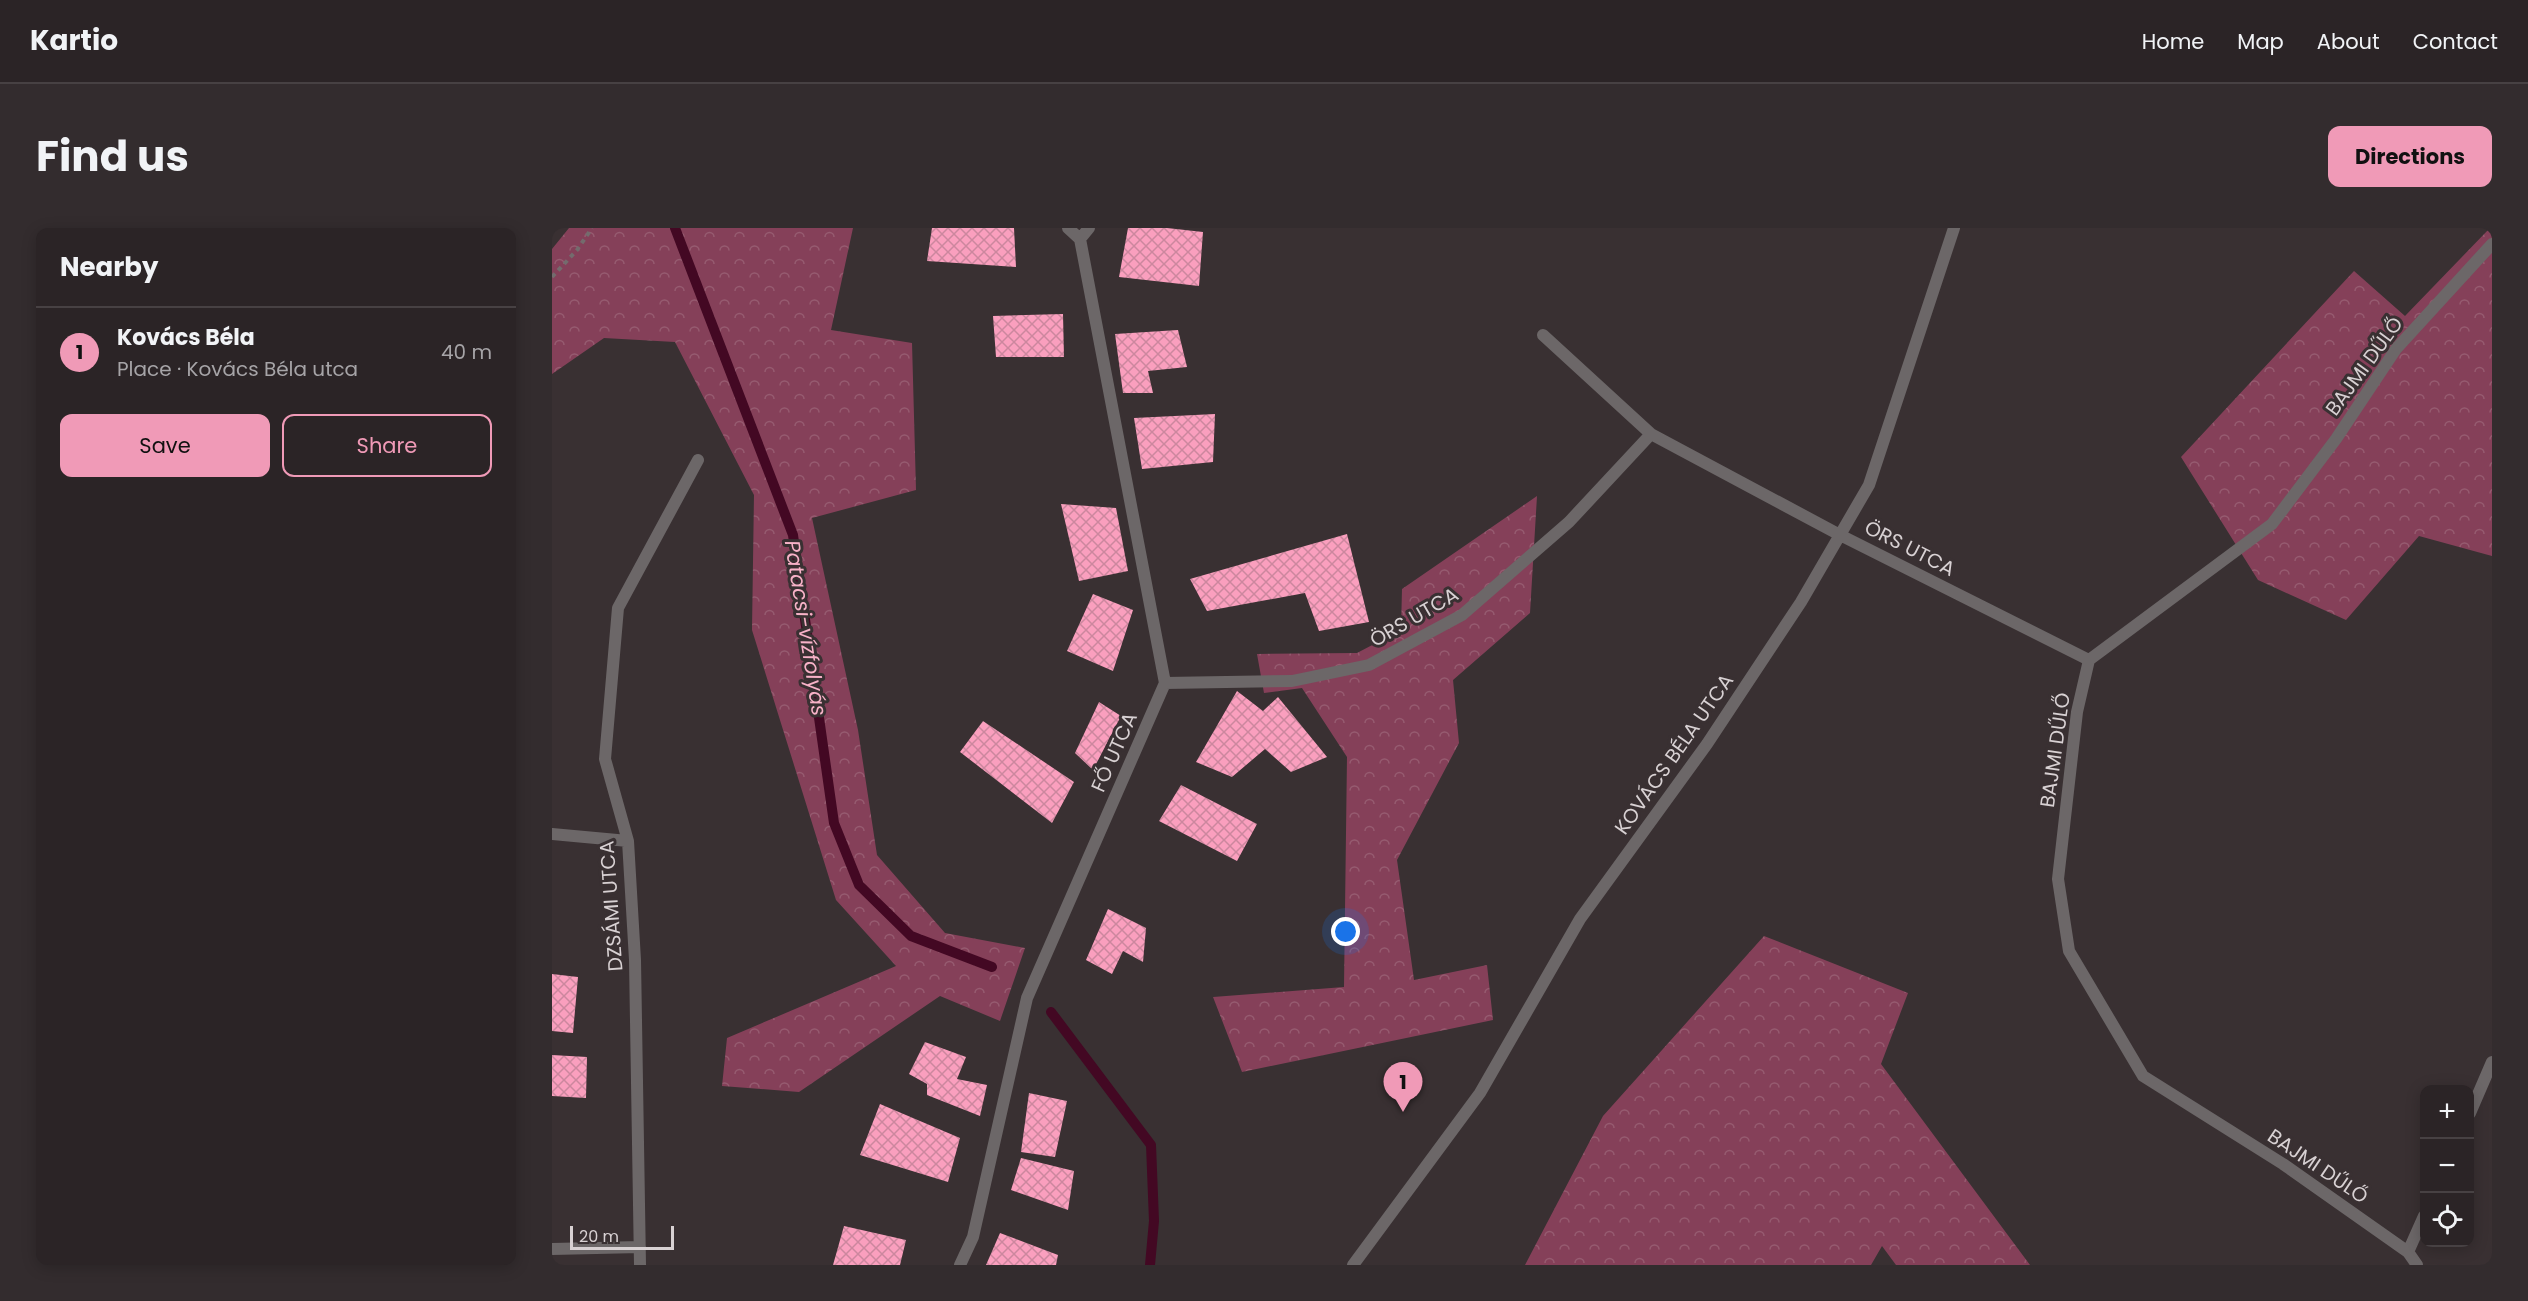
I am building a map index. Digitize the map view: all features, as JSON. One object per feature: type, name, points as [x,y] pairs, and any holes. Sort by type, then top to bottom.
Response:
[{"type":"street","points":[[1068,228],[1080,239],[1165,683]]},
{"type":"street","points":[[1080,239],[1089,228]]},
{"type":"street","name":"KOVÁCS BÉLA UTCA","points":[[1353,1265],[1480,1093],[1580,919],[1707,744],[1801,602],[1869,485],[1953,228]]},
{"type":"street","name":"BAJMI DŰLŐ","points":[[2417,1265],[2408,1252],[2283,1164],[2143,1076],[2069,951],[2058,879],[2077,711],[2089,660],[2272,524],[2336,439],[2396,349],[2492,244]]},
{"type":"street","name":"ÖRS UTCA","points":[[1543,335],[1651,434],[1840,535],[2089,660]]},
{"type":"street","name":"ÖRS UTCA","points":[[1165,683],[1292,681],[1369,665],[1462,615],[1569,522],[1651,434]]},
{"type":"street","name":"DZSÁMI UTCA","points":[[640,1265],[635,960],[628,841],[605,759],[618,608],[698,460]]},
{"type":"street","name":"FŐ UTCA","points":[[960,1265],[973,1237],[1027,998],[1165,683]]},
{"type":"street","points":[[552,834],[628,841]]},
{"type":"street","points":[[2474,1102],[2492,1062]]},
{"type":"street","points":[[2408,1252],[2420,1225]]},
{"type":"street","points":[[552,1249],[640,1247]]},
{"type":"path","points":[[552,277],[577,250],[592,228]]},
{"type":"green space","points":[[569,228],[853,228],[831,330],[912,343],[916,490],[812,518],[858,730],[877,855],[945,933],[1025,948],[1000,1021],[940,996],[799,1092],[722,1086],[727,1038],[896,966],[836,900],[752,630],[754,495],[675,342],[604,338],[552,374],[552,249]]},
{"type":"green space","points":[[2487,228],[2492,228],[2492,556],[2419,536],[2346,620],[2258,580],[2181,457],[2354,271],[2405,316],[2488,230]]},
{"type":"green space","points":[[1537,496],[1530,613],[1453,680],[1459,743],[1397,860],[1414,980],[1487,965],[1493,1020],[1242,1072],[1213,997],[1344,987],[1347,757],[1302,688],[1264,693],[1257,654],[1357,653],[1401,630],[1402,589]]},
{"type":"green space","points":[[1764,936],[1908,993],[1881,1064],[2030,1265],[1896,1265],[1882,1246],[1871,1265],[1525,1265],[1603,1116]]},
{"type":"building","points":[[932,228],[1014,228],[1016,267],[927,261]]},
{"type":"building","points":[[1128,228],[1167,228],[1203,232],[1199,286],[1119,277]]},
{"type":"building","points":[[1063,314],[1064,357],[996,357],[993,316]]},
{"type":"building","points":[[1178,330],[1187,367],[1148,371],[1153,393],[1123,393],[1115,334]]},
{"type":"building","points":[[1215,414],[1213,462],[1142,469],[1134,418]]},
{"type":"building","points":[[1061,504],[1116,508],[1128,571],[1079,581]]},
{"type":"building","points":[[1347,534],[1369,622],[1319,631],[1305,593],[1207,611],[1190,579]]},
{"type":"building","points":[[1093,594],[1133,610],[1113,671],[1067,651]]},
{"type":"building","points":[[1237,691],[1263,711],[1278,697],[1327,757],[1291,772],[1265,749],[1232,777],[1196,762]]},
{"type":"building","points":[[1099,702],[1121,716],[1093,770],[1075,753]]},
{"type":"building","points":[[983,721],[1074,782],[1052,823],[960,752]]},
{"type":"building","points":[[1181,785],[1257,824],[1237,861],[1159,821]]},
{"type":"building","points":[[1108,909],[1146,928],[1143,962],[1123,951],[1112,974],[1086,960]]},
{"type":"building","points":[[552,974],[578,977],[573,1033],[552,1031]]},
{"type":"building","points":[[925,1042],[966,1057],[957,1079],[987,1085],[980,1116],[927,1095],[927,1084],[909,1074]]},
{"type":"building","points":[[552,1055],[587,1057],[586,1098],[552,1096]]},
{"type":"building","points":[[1029,1093],[1067,1101],[1055,1157],[1021,1152]]},
{"type":"building","points":[[880,1104],[960,1138],[948,1182],[860,1155]]},
{"type":"building","points":[[1021,1158],[1074,1171],[1068,1210],[1011,1190]]},
{"type":"building","points":[[844,1226],[906,1240],[900,1265],[833,1265]]},
{"type":"building","points":[[1000,1233],[1058,1255],[1056,1265],[986,1265]]},
{"type":"waterway","name":"Patacsi-vízfolyás","points":[[675,228],[793,535],[834,823],[859,885],[911,936],[992,967]]},
{"type":"waterway","name":"Patacsi-vízfolyás","points":[[1051,1012],[1151,1145],[1154,1221],[1150,1265]]},
{"type":"place","name":"Kovács Béla","points":[[1403,1112]]}]
